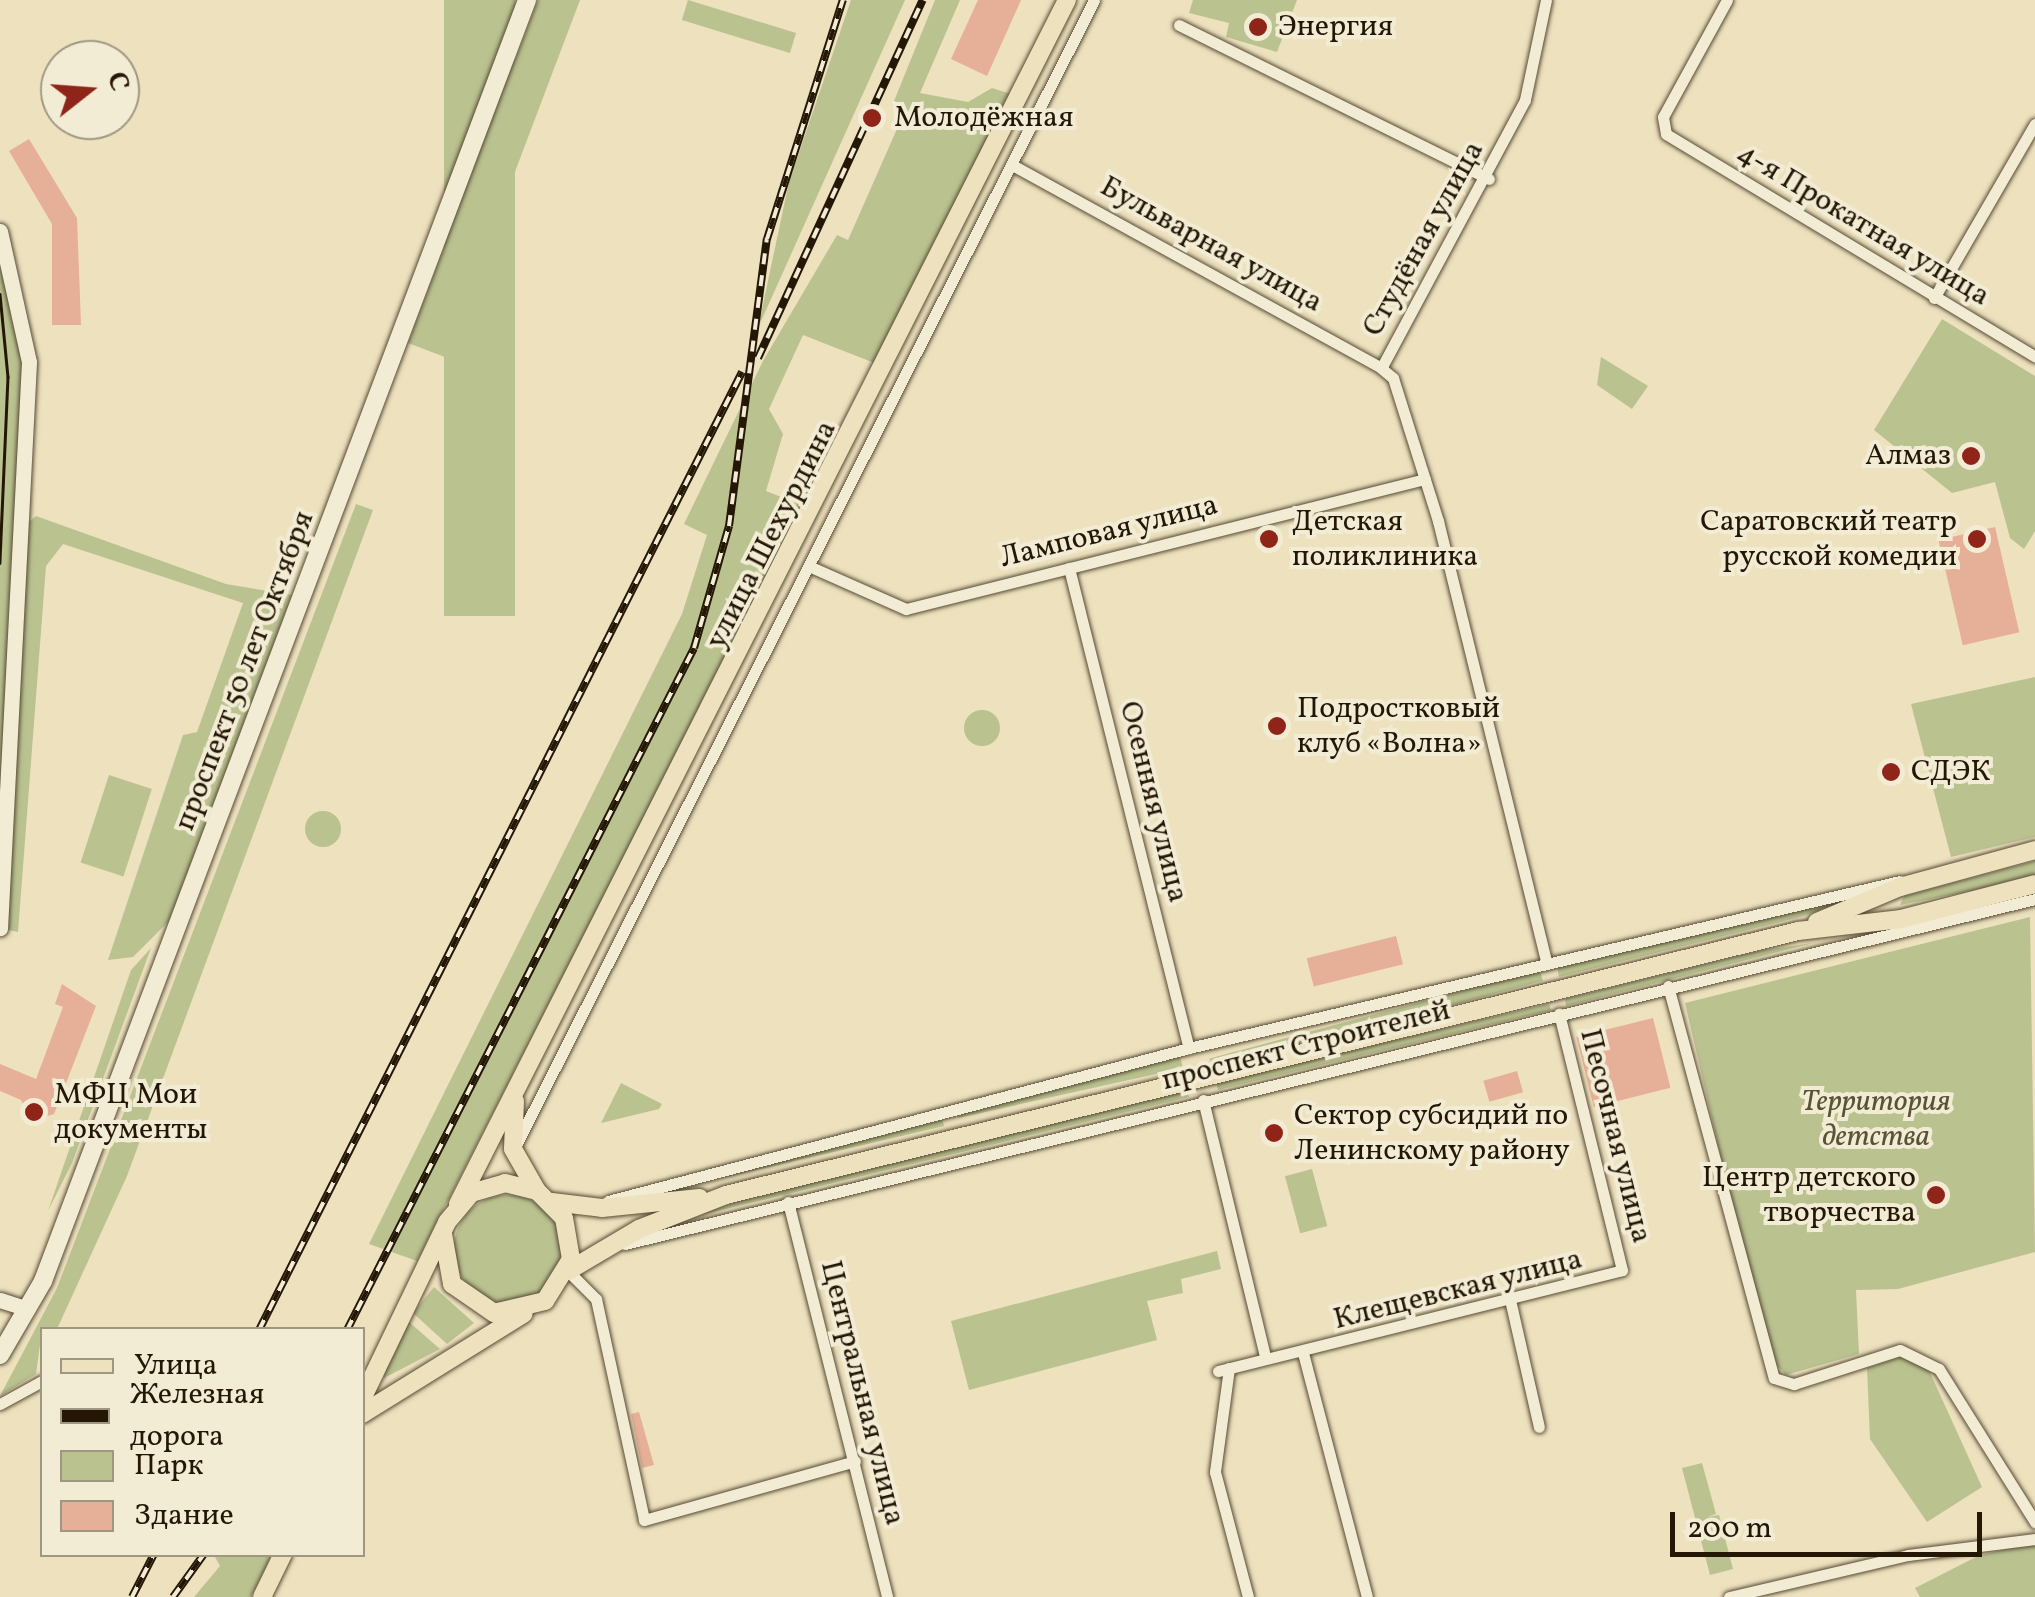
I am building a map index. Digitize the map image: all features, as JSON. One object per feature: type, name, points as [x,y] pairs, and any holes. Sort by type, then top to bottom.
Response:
[{"type":"main road","name":"проспект 50 лет Октября","points":[[0,1355],[28,1309],[527,0]]},
{"type":"main road","name":"улица Шехурдина","points":[[458,1204],[1067,0]]},
{"type":"main road","name":"проспект Строителей","points":[[544,1196],[587,1207],[726,1195],[1798,930],[1900,887],[2035,850]]},
{"type":"main road","name":"проспект Строителей","points":[[1798,930],[1902,926],[2035,884]]},
{"type":"main road","name":"улица Шехурдина","points":[[513,1149],[516,1091]]},
{"type":"main road","points":[[365,1412],[525,1312],[568,1270],[570,1238],[513,1149]]},
{"type":"main road","points":[[365,1393],[458,1204],[494,1184],[544,1196]]},
{"type":"main road","name":"проспект Строителей","points":[[568,1270],[592,1253],[726,1195]]},
{"type":"main road","points":[[442,1234],[444,1269],[463,1297],[494,1313],[525,1312]]},
{"type":"main road","points":[[262,1597],[282,1557]]},
{"type":"street","points":[[513,1149],[1016,167],[1094,0]]},
{"type":"street","name":"Студёная улица","points":[[1546,0],[1525,100],[1489,179],[1381,368],[1394,378],[1425,479],[1546,962]]},
{"type":"street","name":"4-я Прокатная улица","points":[[1727,0],[1663,117],[1666,134],[2035,358]]},
{"type":"street","points":[[1180,25],[1489,179]]},
{"type":"street","points":[[1934,298],[2035,124]]},
{"type":"street","name":"Бульварная улица","points":[[1016,167],[1381,368]]},
{"type":"street","points":[[0,231],[29,362],[0,928]]},
{"type":"street","name":"Ламповая улица","points":[[812,567],[906,609],[1425,479]]},
{"type":"street","name":"Осенняя улица","points":[[1068,568],[1189,1048]]},
{"type":"street","name":"проспект Строителей","points":[[587,1207],[1189,1048],[1546,962],[1939,875]]},
{"type":"street","points":[[1900,887],[1891,900],[1902,926]]},
{"type":"street","name":"проспект Строителей","points":[[592,1253],[1902,926],[2035,899]]},
{"type":"street","points":[[1668,986],[1774,1378],[1794,1384],[1900,1350],[1939,1369],[2035,1522]]},
{"type":"street","name":"Песочная улица","points":[[1558,1014],[1622,1270]]},
{"type":"street","points":[[1203,1100],[1265,1356]]},
{"type":"street","name":"Центральная улица","points":[[788,1202],[887,1597]]},
{"type":"street","points":[[568,1270],[596,1299],[644,1520],[854,1461]]},
{"type":"street","name":"Клещевская улица","points":[[1248,1597],[1215,1472],[1223,1369],[1265,1356],[1303,1352],[1511,1304],[1622,1270]]},
{"type":"street","points":[[0,1300],[28,1309]]},
{"type":"street","points":[[1511,1304],[1539,1427]]},
{"type":"street","points":[[1303,1352],[1367,1597]]},
{"type":"street","points":[[0,1404],[40,1382]]},
{"type":"street","points":[[1729,1597],[1825,1572],[2035,1539]]},
{"type":"green space","points":[[444,0],[515,0],[515,616],[444,616]]},
{"type":"green space","points":[[538,0],[580,0],[451,341],[506,363],[500,378],[408,343]]},
{"type":"green space","points":[[688,0],[796,33],[790,53],[682,20]]},
{"type":"green space","points":[[851,0],[905,0],[758,328],[789,182]]},
{"type":"green space","points":[[935,0],[960,0],[920,93],[968,102],[992,88],[1014,95],[877,364],[803,335],[769,409],[783,434],[766,491],[789,500],[806,472],[818,477],[417,1261],[369,1244],[682,614],[707,535],[684,524],[763,361],[837,235],[848,240],[904,113],[892,106]]},
{"type":"green space","name":"Энергия","points":[[1193,0],[1297,0],[1277,52],[1226,37],[1229,23],[1189,13]]},
{"type":"green space","points":[[0,247],[24,366],[0,902]]},
{"type":"green space","name":"Алмаз","points":[[1942,319],[2035,376],[2035,531],[2024,549],[2010,538],[1995,482],[1952,493],[1874,430]]},
{"type":"green space","points":[[1601,357],[1648,386],[1632,409],[1597,385]]},
{"type":"green space","points":[[356,504],[373,510],[127,1176],[58,1327],[40,1327],[36,1374],[0,1396],[57,1288]]},
{"type":"green space","points":[[36,516],[226,584],[292,595],[169,921],[133,957],[108,960],[183,735],[197,732],[243,603],[63,544],[46,566],[18,932],[4,929],[25,525]]},
{"type":"green space","points":[[2035,677],[2035,837],[1951,857],[1911,704]]},
{"type":"green space","points":[[982,710],[995,715],[1000,728],[995,741],[982,746],[969,741],[964,728],[969,715]]},
{"type":"green space","points":[[109,775],[152,789],[123,876],[81,862]]},
{"type":"green space","points":[[323,811],[335,817],[341,829],[335,841],[323,847],[311,841],[305,829],[311,817]]},
{"type":"green space","points":[[2035,861],[2035,878],[1900,905],[1904,896]]},
{"type":"green space","points":[[1871,890],[1804,916],[1559,977],[1557,966]]},
{"type":"green space","name":"Территория детства","points":[[2030,917],[2035,1252],[1898,1289],[1856,1290],[1859,1354],[1786,1375],[1767,1355],[1685,1003]]},
{"type":"green space","points":[[1813,943],[1566,1006],[1565,999],[1763,950]]},
{"type":"green space","points":[[151,948],[72,1163],[48,1211],[131,970]]},
{"type":"green space","points":[[1540,970],[1543,981],[1213,1069],[1210,1059]]},
{"type":"green space","points":[[1549,1004],[1551,1010],[1218,1090],[1216,1082]]},
{"type":"green space","points":[[1180,1057],[1183,1068],[958,1118],[960,1113]]},
{"type":"green space","points":[[621,1083],[662,1104],[659,1109],[601,1123]]},
{"type":"green space","points":[[1187,1089],[1189,1097],[689,1218],[736,1202]]},
{"type":"green space","points":[[942,1118],[944,1126],[727,1177],[727,1175]]},
{"type":"green space","points":[[1312,1169],[1327,1226],[1300,1233],[1285,1176]]},
{"type":"green space","points":[[508,1195],[529,1199],[546,1211],[558,1228],[562,1249],[558,1270],[546,1287],[529,1299],[508,1303],[487,1299],[470,1287],[458,1270],[454,1249],[458,1228],[470,1211],[487,1199]]},
{"type":"green space","points":[[1217,1251],[1221,1269],[1181,1279],[1183,1293],[1147,1301],[1157,1340],[969,1390],[951,1321]]},
{"type":"green space","points":[[434,1287],[474,1323],[447,1344],[413,1313]]},
{"type":"green space","points":[[409,1322],[440,1349],[384,1378],[384,1374]]},
{"type":"green space","points":[[1903,1356],[1927,1366],[1982,1487],[1927,1522],[1870,1439],[1867,1368]]},
{"type":"green space","points":[[1702,1463],[1716,1514],[1707,1517],[1719,1515],[1733,1569],[1710,1575],[1682,1468]]},
{"type":"green space","points":[[2035,1543],[2035,1597],[1920,1597],[1915,1588],[1980,1555]]},
{"type":"green space","points":[[216,1557],[271,1557],[251,1597],[194,1597],[220,1566]]},
{"type":"building","points":[[978,0],[1021,0],[987,76],[951,59]]},
{"type":"building","points":[[29,139],[77,218],[81,325],[52,325],[52,224],[9,151]]},
{"type":"building","points":[[1995,527],[2019,632],[1963,645],[1938,540]]},
{"type":"building","points":[[1396,936],[1403,964],[1314,986],[1307,958]]},
{"type":"building","points":[[62,984],[96,1006],[54,1114],[32,1121],[21,1100],[0,1091],[0,1064],[36,1079],[63,1007],[55,1004]]},
{"type":"building","points":[[1653,1018],[1670,1088],[1594,1107],[1576,1037]]},
{"type":"building","points":[[1517,1071],[1523,1092],[1489,1102],[1483,1081]]},
{"type":"building","points":[[639,1412],[654,1465],[642,1468],[631,1414]]},
{"type":"tram line","points":[[0,294],[8,377],[0,563]]},
{"type":"railway","points":[[349,1327],[694,648],[729,526],[767,239],[843,0]]},
{"type":"railway","points":[[758,358],[923,0]]},
{"type":"railway","points":[[261,1327],[742,372]]},
{"type":"railway","points":[[132,1597],[152,1557]]},
{"type":"railway","points":[[173,1597],[202,1557]]},
{"type":"place","name":"Энергия","points":[[1258,27]]},
{"type":"place","name":"Молодёжная","points":[[872,118]]},
{"type":"place","name":"Алмаз","points":[[1971,456]]},
{"type":"place","name":"Детская поликлиника","points":[[1269,539]]},
{"type":"place","name":"Саратовский театр русской комедии","points":[[1977,539]]},
{"type":"place","name":"Подростковый клуб «Волна»","points":[[1277,726]]},
{"type":"place","name":"СДЭК","points":[[1891,772]]},
{"type":"place","name":"МФЦ Мои документы","points":[[34,1112]]},
{"type":"place","name":"Сектор субсидий по Ленинскому району","points":[[1274,1133]]},
{"type":"place","name":"Центр детского творчества","points":[[1936,1195]]}]
